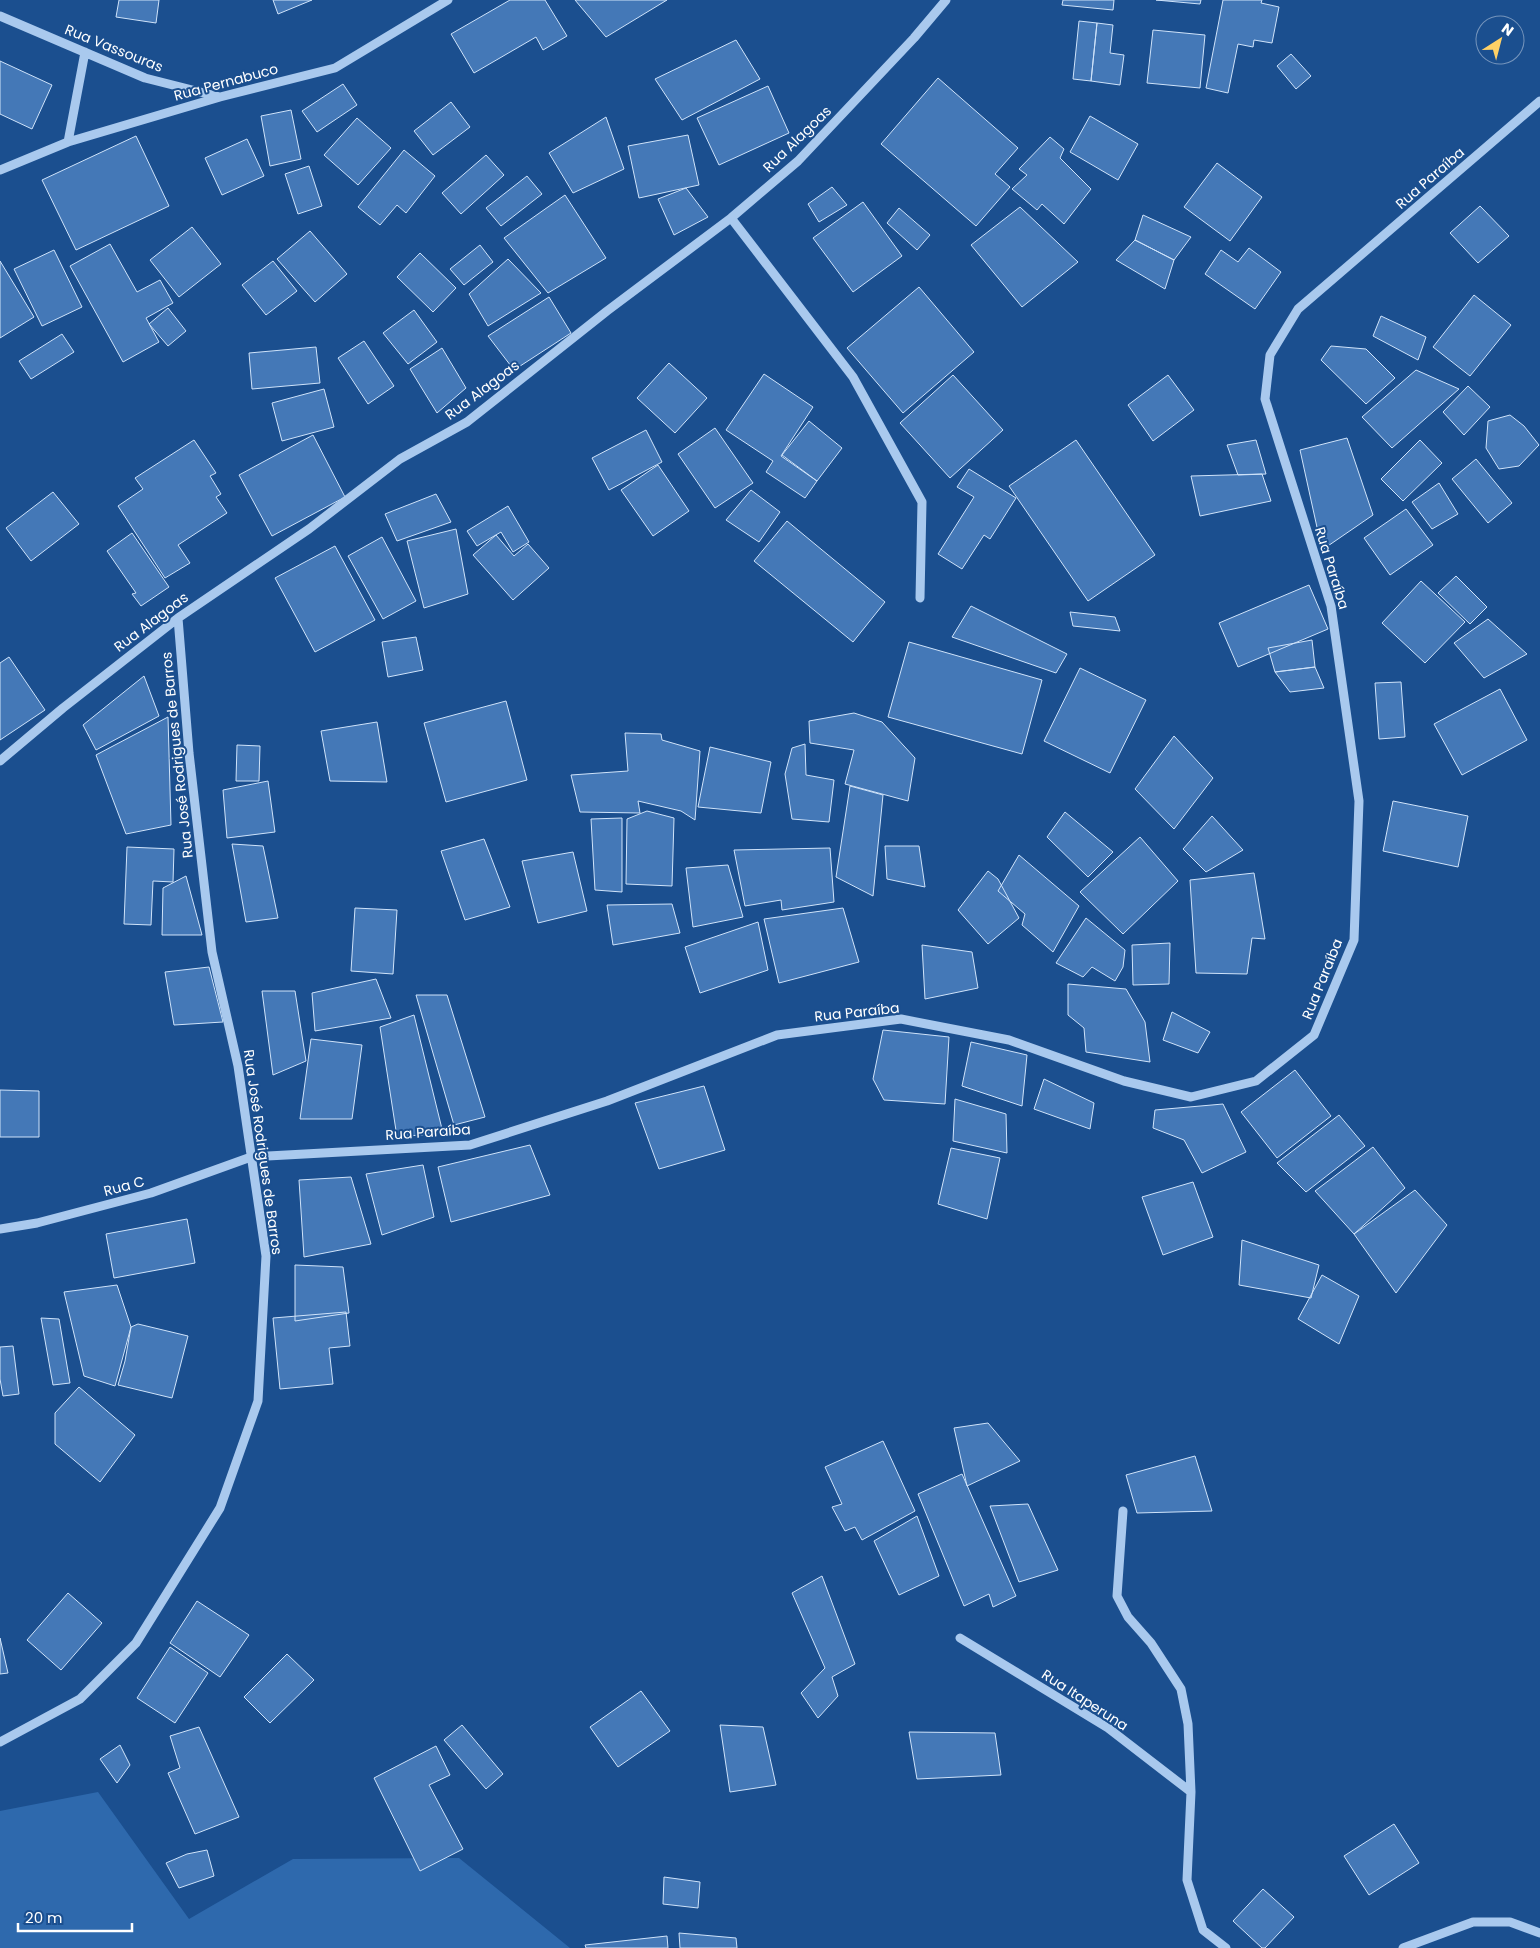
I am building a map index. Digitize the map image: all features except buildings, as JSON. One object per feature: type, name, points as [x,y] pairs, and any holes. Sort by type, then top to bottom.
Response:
[{"type":"street","name":"Rua Pernabuco","points":[[0,170],[68,142],[220,97],[336,68],[448,0]]},
{"type":"street","name":"Rua Alagoas","points":[[0,761],[63,708],[178,618],[309,529],[400,459],[467,422],[730,218],[798,161],[914,38],[946,0]]},
{"type":"street","name":"Rua Vassouras","points":[[0,16],[145,78],[220,97]]},
{"type":"street","points":[[68,142],[85,52]]},
{"type":"street","name":"Rua Paraíba","points":[[251,1157],[470,1145],[607,1101],[777,1034],[901,1019],[1009,1040],[1124,1081],[1191,1097],[1256,1082],[1301,1046],[1314,1035],[1354,940],[1359,801],[1331,606],[1266,399],[1270,355],[1298,309],[1540,101]]},
{"type":"street","points":[[730,218],[853,376],[922,502],[920,598]]},
{"type":"street","name":"Rua José Rodrigues de Barros","points":[[0,1742],[80,1699],[136,1643],[220,1508],[258,1401],[266,1256],[238,1066],[212,952],[188,752],[178,618]]},
{"type":"street","name":"Rua C","points":[[0,1229],[37,1224],[152,1193],[251,1157]]},
{"type":"street","points":[[1123,1511],[1117,1596],[1128,1617],[1151,1643],[1181,1690],[1188,1724],[1191,1792],[1187,1880],[1203,1930],[1226,1948]]},
{"type":"street","name":"Rua Itaperuna","points":[[960,1638],[1108,1728],[1191,1792]]},
{"type":"street","points":[[1403,1948],[1418,1940],[1473,1922],[1510,1922],[1540,1934]]},
{"type":"shaded area","points":[[98,1792],[189,1919],[293,1859],[459,1858],[570,1948],[0,1948],[0,1811]]}]
